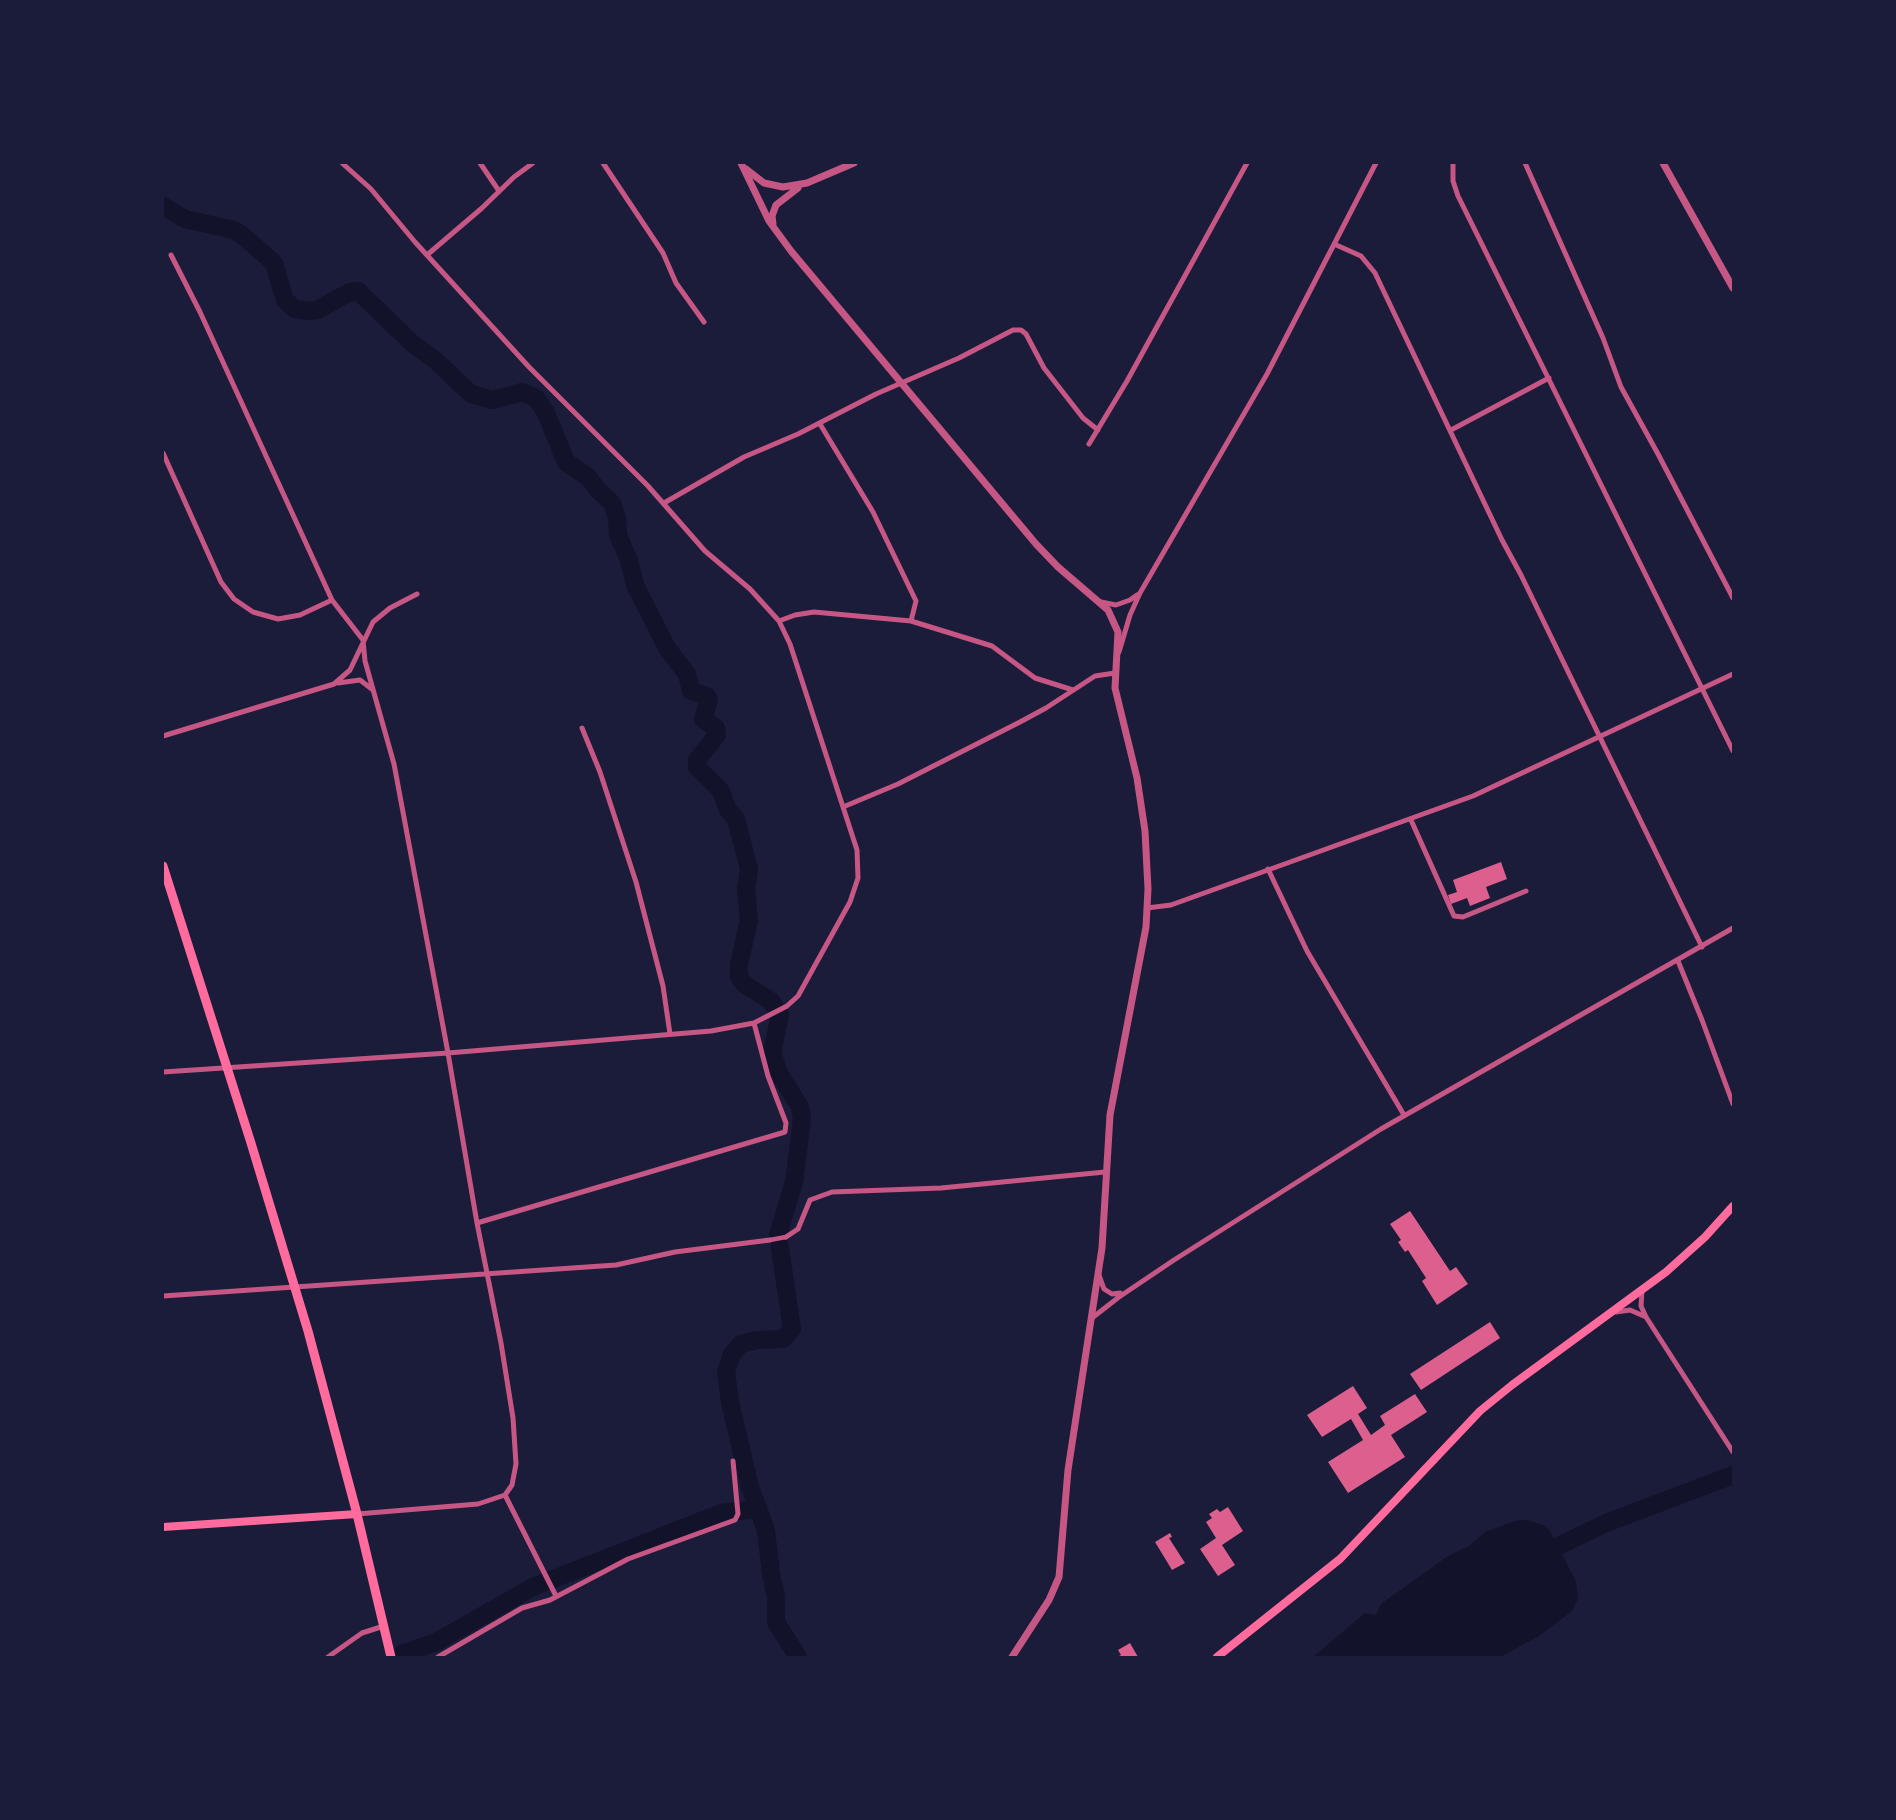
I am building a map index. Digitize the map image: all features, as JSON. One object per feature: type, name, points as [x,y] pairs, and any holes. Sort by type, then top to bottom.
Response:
[{"type":"main road","points":[[163,866],[295,1286],[357,1514],[391,1657]]},
{"type":"main road","points":[[1217,1657],[1340,1559],[1480,1411],[1642,1291],[1699,1243],[1733,1206]]},
{"type":"main road","points":[[163,1527],[357,1514]]},
{"type":"street","points":[[163,1072],[448,1053],[726,1029],[754,1023],[773,1015],[798,996],[850,902],[858,878],[857,850],[790,644],[779,621],[750,589],[705,551],[664,503],[529,367],[371,189],[342,163]]},
{"type":"street","points":[[480,163],[499,191]]},
{"type":"street","points":[[427,255],[534,163]]},
{"type":"street","points":[[603,163],[663,253],[676,283],[704,322]]},
{"type":"street","points":[[741,163],[756,179],[773,186],[791,187],[807,183]]},
{"type":"street","points":[[741,163],[774,228],[901,383],[1047,558],[1101,602],[1113,618],[1118,632],[1118,658]]},
{"type":"street","points":[[774,228],[772,216],[778,201],[807,183],[854,163]]},
{"type":"street","points":[[1089,444],[1247,163]]},
{"type":"street","points":[[1012,1657],[1049,1600],[1059,1577],[1066,1482],[1104,1229],[1110,1115],[1140,963],[1147,908],[1143,810],[1117,697],[1115,673],[1118,658],[1130,615],[1140,593],[1267,374],[1376,163]]},
{"type":"street","points":[[1453,163],[1453,181],[1458,196],[1733,751]]},
{"type":"street","points":[[1525,163],[1603,338],[1621,387],[1733,597]]},
{"type":"street","points":[[1663,163],[1733,288]]},
{"type":"street","points":[[1334,244],[1356,253],[1375,273],[1502,540],[1702,947]]},
{"type":"street","points":[[171,255],[200,312],[332,600],[363,640],[363,656],[394,764],[501,1343],[513,1426],[515,1472],[512,1485],[505,1495],[478,1504],[357,1514]]},
{"type":"street","points":[[664,503],[744,457],[820,424],[1013,330],[1021,330],[1029,338],[1044,368],[1083,418],[1098,430]]},
{"type":"street","points":[[1451,430],[1549,378]]},
{"type":"street","points":[[820,424],[873,512],[913,595],[916,605],[911,621]]},
{"type":"street","points":[[163,453],[221,582],[234,599],[253,612],[278,619],[300,615],[332,600]]},
{"type":"street","points":[[1101,602],[1120,604],[1140,593]]},
{"type":"street","points":[[334,684],[351,670],[369,628],[382,613],[417,594]]},
{"type":"street","points":[[779,621],[814,612],[911,621],[992,646],[1035,678],[1073,690]]},
{"type":"street","points":[[843,807],[882,792],[958,754],[1046,708],[1095,676],[1115,673]]},
{"type":"street","points":[[1147,908],[1171,905],[1411,820],[1508,781],[1733,674]]},
{"type":"street","points":[[163,736],[334,684],[360,680],[375,693]]},
{"type":"street","points":[[582,729],[600,772],[636,882],[663,986],[670,1034]]},
{"type":"street","points":[[1411,820],[1454,916],[1463,917],[1526,891]]},
{"type":"street","points":[[1268,869],[1307,951],[1404,1115]]},
{"type":"street","points":[[1092,1318],[1129,1290],[1221,1230],[1404,1115],[1733,928]]},
{"type":"street","points":[[1678,961],[1733,1104]]},
{"type":"street","points":[[477,1223],[782,1135],[786,1123],[768,1076],[754,1023]]},
{"type":"street","points":[[163,1296],[616,1265],[675,1252],[786,1237],[798,1229],[810,1200],[832,1192],[941,1188],[1105,1172]]},
{"type":"street","points":[[1098,1273],[1108,1292],[1116,1294],[1129,1290]]},
{"type":"street","points":[[1642,1291],[1642,1306],[1646,1317],[1733,1452]]},
{"type":"street","points":[[1610,1314],[1630,1310],[1646,1317]]},
{"type":"street","points":[[438,1657],[522,1608],[556,1596],[628,1559],[735,1520],[738,1504],[733,1461]]},
{"type":"street","points":[[505,1495],[556,1596]]},
{"type":"street","points":[[328,1657],[352,1639],[384,1626]]},
{"type":"shaded area","points":[[1527,1520],[1549,1530],[1576,1581],[1578,1599],[1572,1611],[1539,1636],[1500,1657],[1313,1657],[1365,1613],[1376,1615],[1381,1604],[1448,1556],[1469,1546],[1485,1532],[1515,1521]]},
{"type":"building","points":[[1501,862],[1507,879],[1486,887],[1490,898],[1470,906],[1467,898],[1451,904],[1448,895],[1457,892],[1453,880]]},
{"type":"building","points":[[1410,1211],[1450,1271],[1456,1267],[1468,1284],[1437,1305],[1422,1281],[1426,1278],[1408,1250],[1405,1252],[1398,1242],[1401,1240],[1390,1224]]},
{"type":"building","points":[[1490,1322],[1500,1338],[1421,1390],[1410,1374]]},
{"type":"building","points":[[1353,1386],[1367,1408],[1358,1414],[1371,1435],[1385,1425],[1380,1416],[1415,1394],[1427,1412],[1391,1435],[1405,1457],[1348,1493],[1328,1462],[1363,1440],[1351,1419],[1322,1437],[1307,1415]]},
{"type":"building","points":[[1228,1507],[1243,1531],[1222,1545],[1235,1565],[1218,1576],[1200,1549],[1216,1538],[1206,1522],[1212,1518],[1209,1514]]},
{"type":"building","points":[[1170,1533],[1172,1537],[1169,1538],[1185,1563],[1172,1570],[1155,1542]]},
{"type":"building","points":[[1130,1643],[1138,1657],[1117,1657],[1121,1655],[1118,1650]]},
{"type":"waterway","points":[[163,206],[185,219],[234,230],[242,235],[274,263],[285,300],[295,309],[317,310],[350,292],[358,291],[413,344],[434,359],[471,394],[493,400],[522,392],[536,398],[546,413],[566,462],[588,477],[612,503],[617,518],[618,535],[629,560],[635,585],[667,648],[687,674],[691,691],[707,696],[709,700],[703,719],[716,728],[717,735],[697,760],[697,767],[721,791],[728,810],[736,819],[749,869],[746,889],[749,920],[739,964],[739,976],[744,984],[771,1001],[780,1015],[772,1052],[779,1073],[800,1107],[802,1119],[794,1182],[778,1235],[792,1329],[783,1339],[741,1344],[732,1354],[726,1372],[730,1402],[750,1487],[766,1530],[776,1596],[776,1622],[798,1657]]},
{"type":"waterway","points":[[1536,1557],[1606,1523],[1733,1475]]},
{"type":"waterway","points":[[402,1654],[436,1642],[533,1587],[721,1513],[756,1509]]}]
